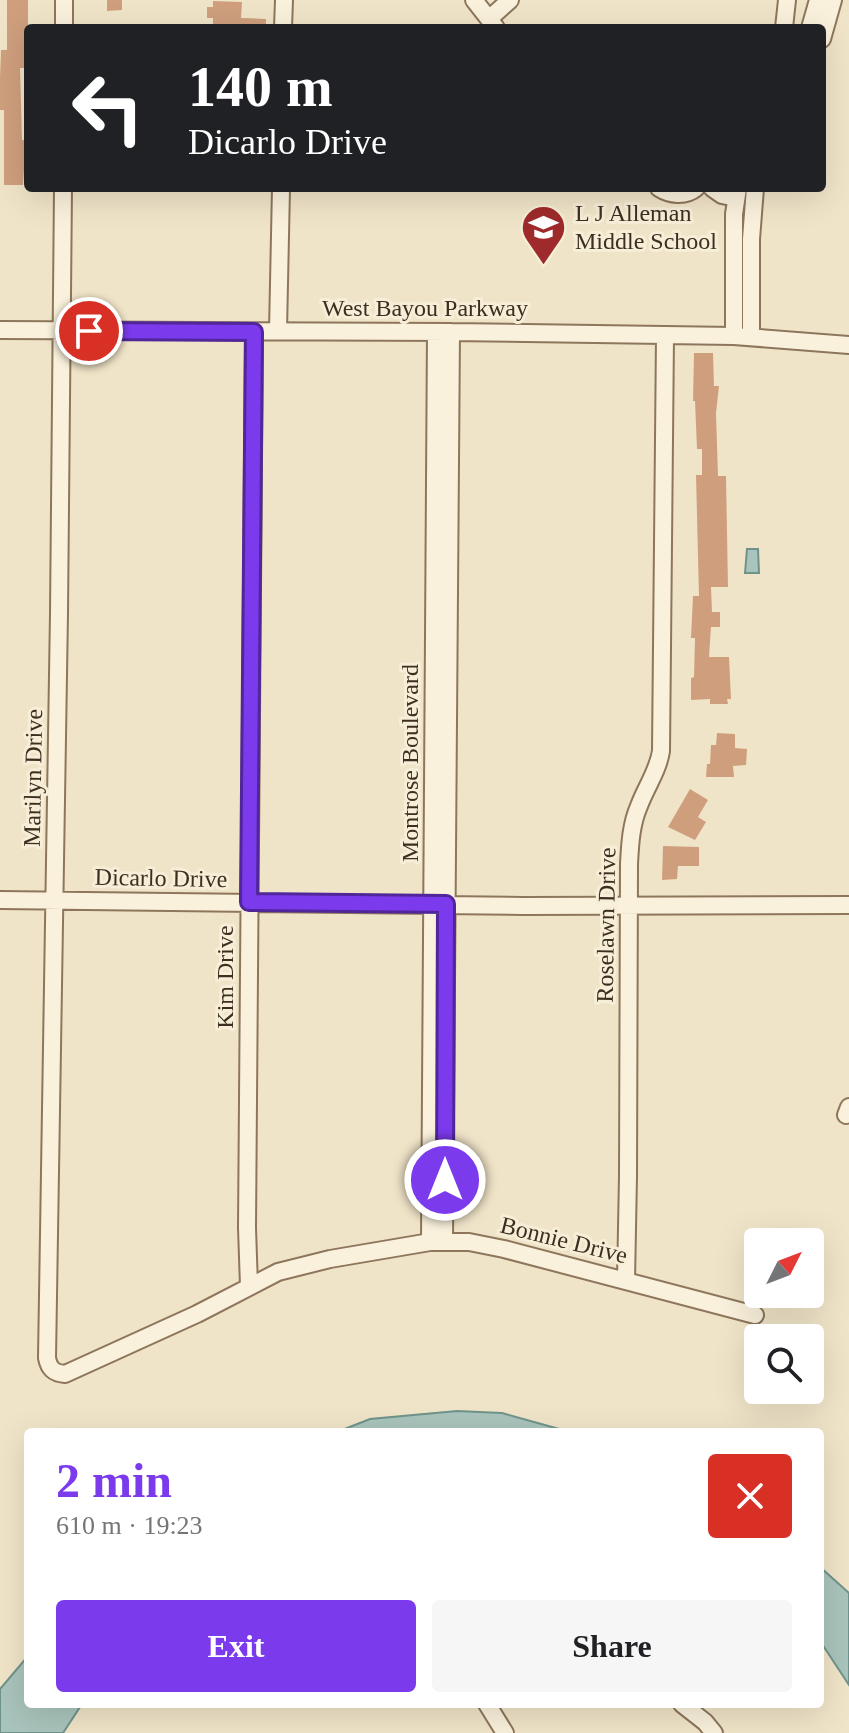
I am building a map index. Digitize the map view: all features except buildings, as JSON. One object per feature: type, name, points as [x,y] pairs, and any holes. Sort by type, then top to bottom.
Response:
[{"type":"street","points":[[64,0],[64,24]]},
{"type":"street","points":[[283,24],[284,0]]},
{"type":"street","points":[[474,0],[493,23],[510,0]]},
{"type":"street","points":[[784,24],[787,0]]},
{"type":"street","points":[[811,24],[818,0]]},
{"type":"street","points":[[826,25],[833,0]]},
{"type":"street","name":"Marilyn Drive","points":[[50,1368],[47,1358],[63,192]]},
{"type":"street","points":[[278,331],[281,192]]},
{"type":"street","points":[[665,192],[685,192]]},
{"type":"street","points":[[718,192],[722,195],[744,192],[742,337]]},
{"type":"street","name":"West Bayou Parkway","points":[[0,330],[742,337],[849,345]]},
{"type":"street","name":"Kim Drive","points":[[249,1286],[254,332]]},
{"type":"street","name":"Montrose Boulevard","points":[[437,1241],[444,332]]},
{"type":"street","name":"Roselawn Drive","points":[[626,1281],[629,864],[638,807],[661,751],[665,336]]},
{"type":"street","name":"Dicarlo Drive","points":[[0,900],[523,906],[849,905]]},
{"type":"street","name":"Bonnie Drive","points":[[50,1368],[65,1374],[197,1314],[278,1272],[393,1247],[437,1241],[469,1242],[504,1249],[755,1315]]},
{"type":"street","points":[[489,1708],[505,1733]]},
{"type":"street","points":[[687,1708],[714,1733]]},
{"type":"water","points":[[747,549],[758,549],[759,573],[745,573]]},
{"type":"water","points":[[457,1411],[502,1413],[556,1428],[347,1428],[370,1419]]},
{"type":"water","points":[[824,1571],[849,1593],[849,1685],[824,1647]]},
{"type":"water","points":[[24,1661],[24,1708],[79,1708],[63,1733],[0,1733],[0,1689]]},
{"type":"place","name":"L J Alleman Middle School","points":[[544,266]]},
{"type":"route","points":[[89,331],[254,332],[249,902],[446,904],[445,1180]]}]
